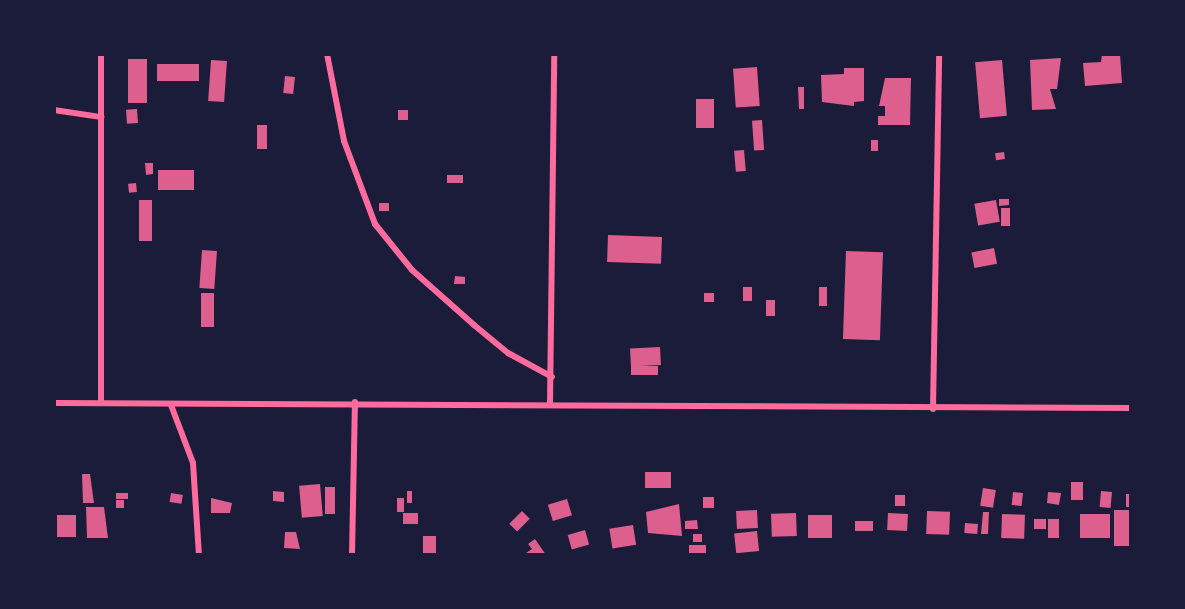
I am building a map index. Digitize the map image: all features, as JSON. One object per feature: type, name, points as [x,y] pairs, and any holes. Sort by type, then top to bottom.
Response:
[{"type":"street","points":[[101,54],[101,403]]},
{"type":"street","points":[[327,54],[344,141],[375,224],[411,270],[474,325],[508,353],[552,377]]},
{"type":"street","points":[[550,404],[554,54]]},
{"type":"street","points":[[933,409],[939,54]]},
{"type":"street","points":[[54,110],[101,117]]},
{"type":"street","points":[[54,403],[171,405],[355,402],[933,409],[1131,408]]},
{"type":"street","points":[[352,555],[355,402]]},
{"type":"street","points":[[171,405],[193,464],[199,555]]},
{"type":"building","points":[[1102,54],[1120,54],[1122,83],[1085,86],[1083,63],[1101,62]]},
{"type":"building","points":[[1061,58],[1057,89],[1050,89],[1056,109],[1032,110],[1030,60]]},
{"type":"building","points":[[128,59],[147,59],[147,103],[128,103]]},
{"type":"building","points":[[211,60],[227,61],[224,102],[208,101]]},
{"type":"building","points":[[1002,60],[1007,116],[980,118],[975,62]]},
{"type":"building","points":[[157,64],[199,64],[199,81],[157,81]]},
{"type":"building","points":[[757,67],[760,106],[736,108],[733,69]]},
{"type":"building","points":[[844,68],[864,68],[864,101],[854,102],[854,106],[822,102],[821,75],[844,74]]},
{"type":"building","points":[[285,76],[295,77],[293,94],[283,93]]},
{"type":"building","points":[[885,78],[911,78],[910,125],[878,125],[878,116],[885,116],[885,106],[879,106]]},
{"type":"building","points":[[798,87],[804,87],[804,109],[799,109]]},
{"type":"building","points":[[696,99],[714,99],[714,128],[696,128]]},
{"type":"building","points":[[137,109],[138,123],[127,124],[126,110]]},
{"type":"building","points":[[398,110],[408,110],[408,120],[398,120]]},
{"type":"building","points":[[762,120],[764,150],[754,151],[752,121]]},
{"type":"building","points":[[257,125],[267,125],[267,149],[257,149]]},
{"type":"building","points":[[871,140],[878,140],[878,151],[871,151]]},
{"type":"building","points":[[744,150],[746,171],[736,172],[734,151]]},
{"type":"building","points":[[1004,152],[1005,159],[996,160],[995,153]]},
{"type":"building","points":[[145,163],[153,163],[153,174],[146,175]]},
{"type":"building","points":[[158,170],[194,170],[194,190],[158,190]]},
{"type":"building","points":[[447,175],[463,175],[463,183],[447,183]]},
{"type":"building","points":[[136,183],[137,192],[129,193],[128,184]]},
{"type":"building","points":[[999,199],[1009,199],[1009,205],[999,206]]},
{"type":"building","points":[[139,200],[152,200],[152,241],[139,241]]},
{"type":"building","points":[[996,200],[1000,222],[978,225],[974,204]]},
{"type":"building","points":[[379,203],[389,203],[389,211],[379,211]]},
{"type":"building","points":[[1001,208],[1010,208],[1010,226],[1001,226]]},
{"type":"building","points":[[608,235],[662,237],[661,264],[607,262]]},
{"type":"building","points":[[994,248],[997,264],[974,268],[971,252]]},
{"type":"building","points":[[202,250],[217,251],[214,289],[199,288]]},
{"type":"building","points":[[846,251],[883,252],[880,340],[843,339]]},
{"type":"building","points":[[455,276],[465,277],[465,284],[454,284]]},
{"type":"building","points":[[743,287],[752,287],[752,301],[743,301]]},
{"type":"building","points":[[819,287],[827,287],[827,306],[819,306]]},
{"type":"building","points":[[201,293],[214,293],[214,327],[201,327]]},
{"type":"building","points":[[704,293],[714,293],[714,302],[704,302]]},
{"type":"building","points":[[766,300],[775,300],[775,316],[766,316]]},
{"type":"building","points":[[660,347],[661,365],[631,367],[630,349]]},
{"type":"building","points":[[631,366],[658,366],[658,375],[631,375]]},
{"type":"building","points":[[645,472],[671,472],[671,488],[645,488]]},
{"type":"building","points":[[82,474],[90,474],[94,503],[83,503]]},
{"type":"building","points":[[1071,482],[1083,482],[1083,500],[1071,500]]},
{"type":"building","points":[[320,484],[323,516],[302,518],[299,486]]},
{"type":"building","points":[[325,487],[335,487],[335,514],[325,514]]},
{"type":"building","points":[[983,488],[996,490],[993,508],[980,506]]},
{"type":"building","points":[[273,491],[284,492],[284,502],[273,501]]},
{"type":"building","points":[[407,491],[412,491],[412,503],[407,503]]},
{"type":"building","points":[[1101,491],[1112,492],[1111,508],[1100,507]]},
{"type":"building","points":[[1013,492],[1023,493],[1022,506],[1012,505]]},
{"type":"building","points":[[1048,492],[1061,493],[1059,505],[1047,503]]},
{"type":"building","points":[[116,493],[128,493],[128,499],[116,499]]},
{"type":"building","points":[[171,493],[183,495],[181,504],[170,502]]},
{"type":"building","points":[[1126,494],[1131,494],[1131,507],[1126,507]]},
{"type":"building","points":[[895,495],[905,495],[905,506],[895,506]]},
{"type":"building","points":[[703,497],[714,497],[714,508],[703,508]]},
{"type":"building","points":[[211,498],[232,503],[230,513],[211,513]]},
{"type":"building","points":[[397,498],[404,498],[404,512],[397,512]]},
{"type":"building","points":[[567,499],[572,515],[553,521],[548,505]]},
{"type":"building","points":[[116,500],[124,500],[124,508],[116,508]]},
{"type":"building","points":[[679,504],[682,536],[648,533],[646,512]]},
{"type":"building","points":[[86,507],[104,507],[108,538],[87,538]]},
{"type":"building","points":[[757,510],[758,528],[737,529],[736,511]]},
{"type":"building","points":[[1114,510],[1131,510],[1131,546],[1114,546]]},
{"type":"building","points":[[522,511],[530,519],[517,532],[509,524]]},
{"type":"building","points":[[927,511],[950,512],[949,535],[926,534]]},
{"type":"building","points":[[983,512],[989,512],[988,534],[981,534]]},
{"type":"building","points":[[403,513],[418,513],[418,524],[403,524]]},
{"type":"building","points":[[796,513],[797,536],[772,537],[771,514]]},
{"type":"building","points":[[888,513],[908,514],[907,531],[887,530]]},
{"type":"building","points":[[1002,514],[1025,515],[1024,539],[1001,538]]},
{"type":"building","points":[[1080,514],[1110,514],[1110,538],[1080,538]]},
{"type":"building","points":[[57,515],[76,515],[76,537],[57,537]]},
{"type":"building","points":[[808,515],[832,515],[832,538],[808,538]]},
{"type":"building","points":[[1034,519],[1046,519],[1046,529],[1034,529]]},
{"type":"building","points":[[1048,519],[1059,519],[1059,538],[1048,538]]},
{"type":"building","points":[[697,520],[698,529],[685,529],[685,521]]},
{"type":"building","points":[[855,521],[873,521],[873,531],[855,531]]},
{"type":"building","points":[[965,523],[978,524],[977,534],[964,533]]},
{"type":"building","points":[[633,525],[636,545],[612,549],[609,529]]},
{"type":"building","points":[[585,530],[589,544],[572,549],[568,535]]},
{"type":"building","points":[[757,531],[759,551],[736,553],[734,533]]},
{"type":"building","points":[[285,532],[296,532],[300,549],[284,548]]},
{"type":"building","points":[[693,534],[702,534],[702,542],[693,542]]},
{"type":"building","points":[[423,536],[436,536],[436,555],[423,555]]},
{"type":"building","points":[[535,539],[546,555],[523,555],[532,549],[528,544]]},
{"type":"building","points":[[689,545],[706,545],[706,555],[689,555]]}]
